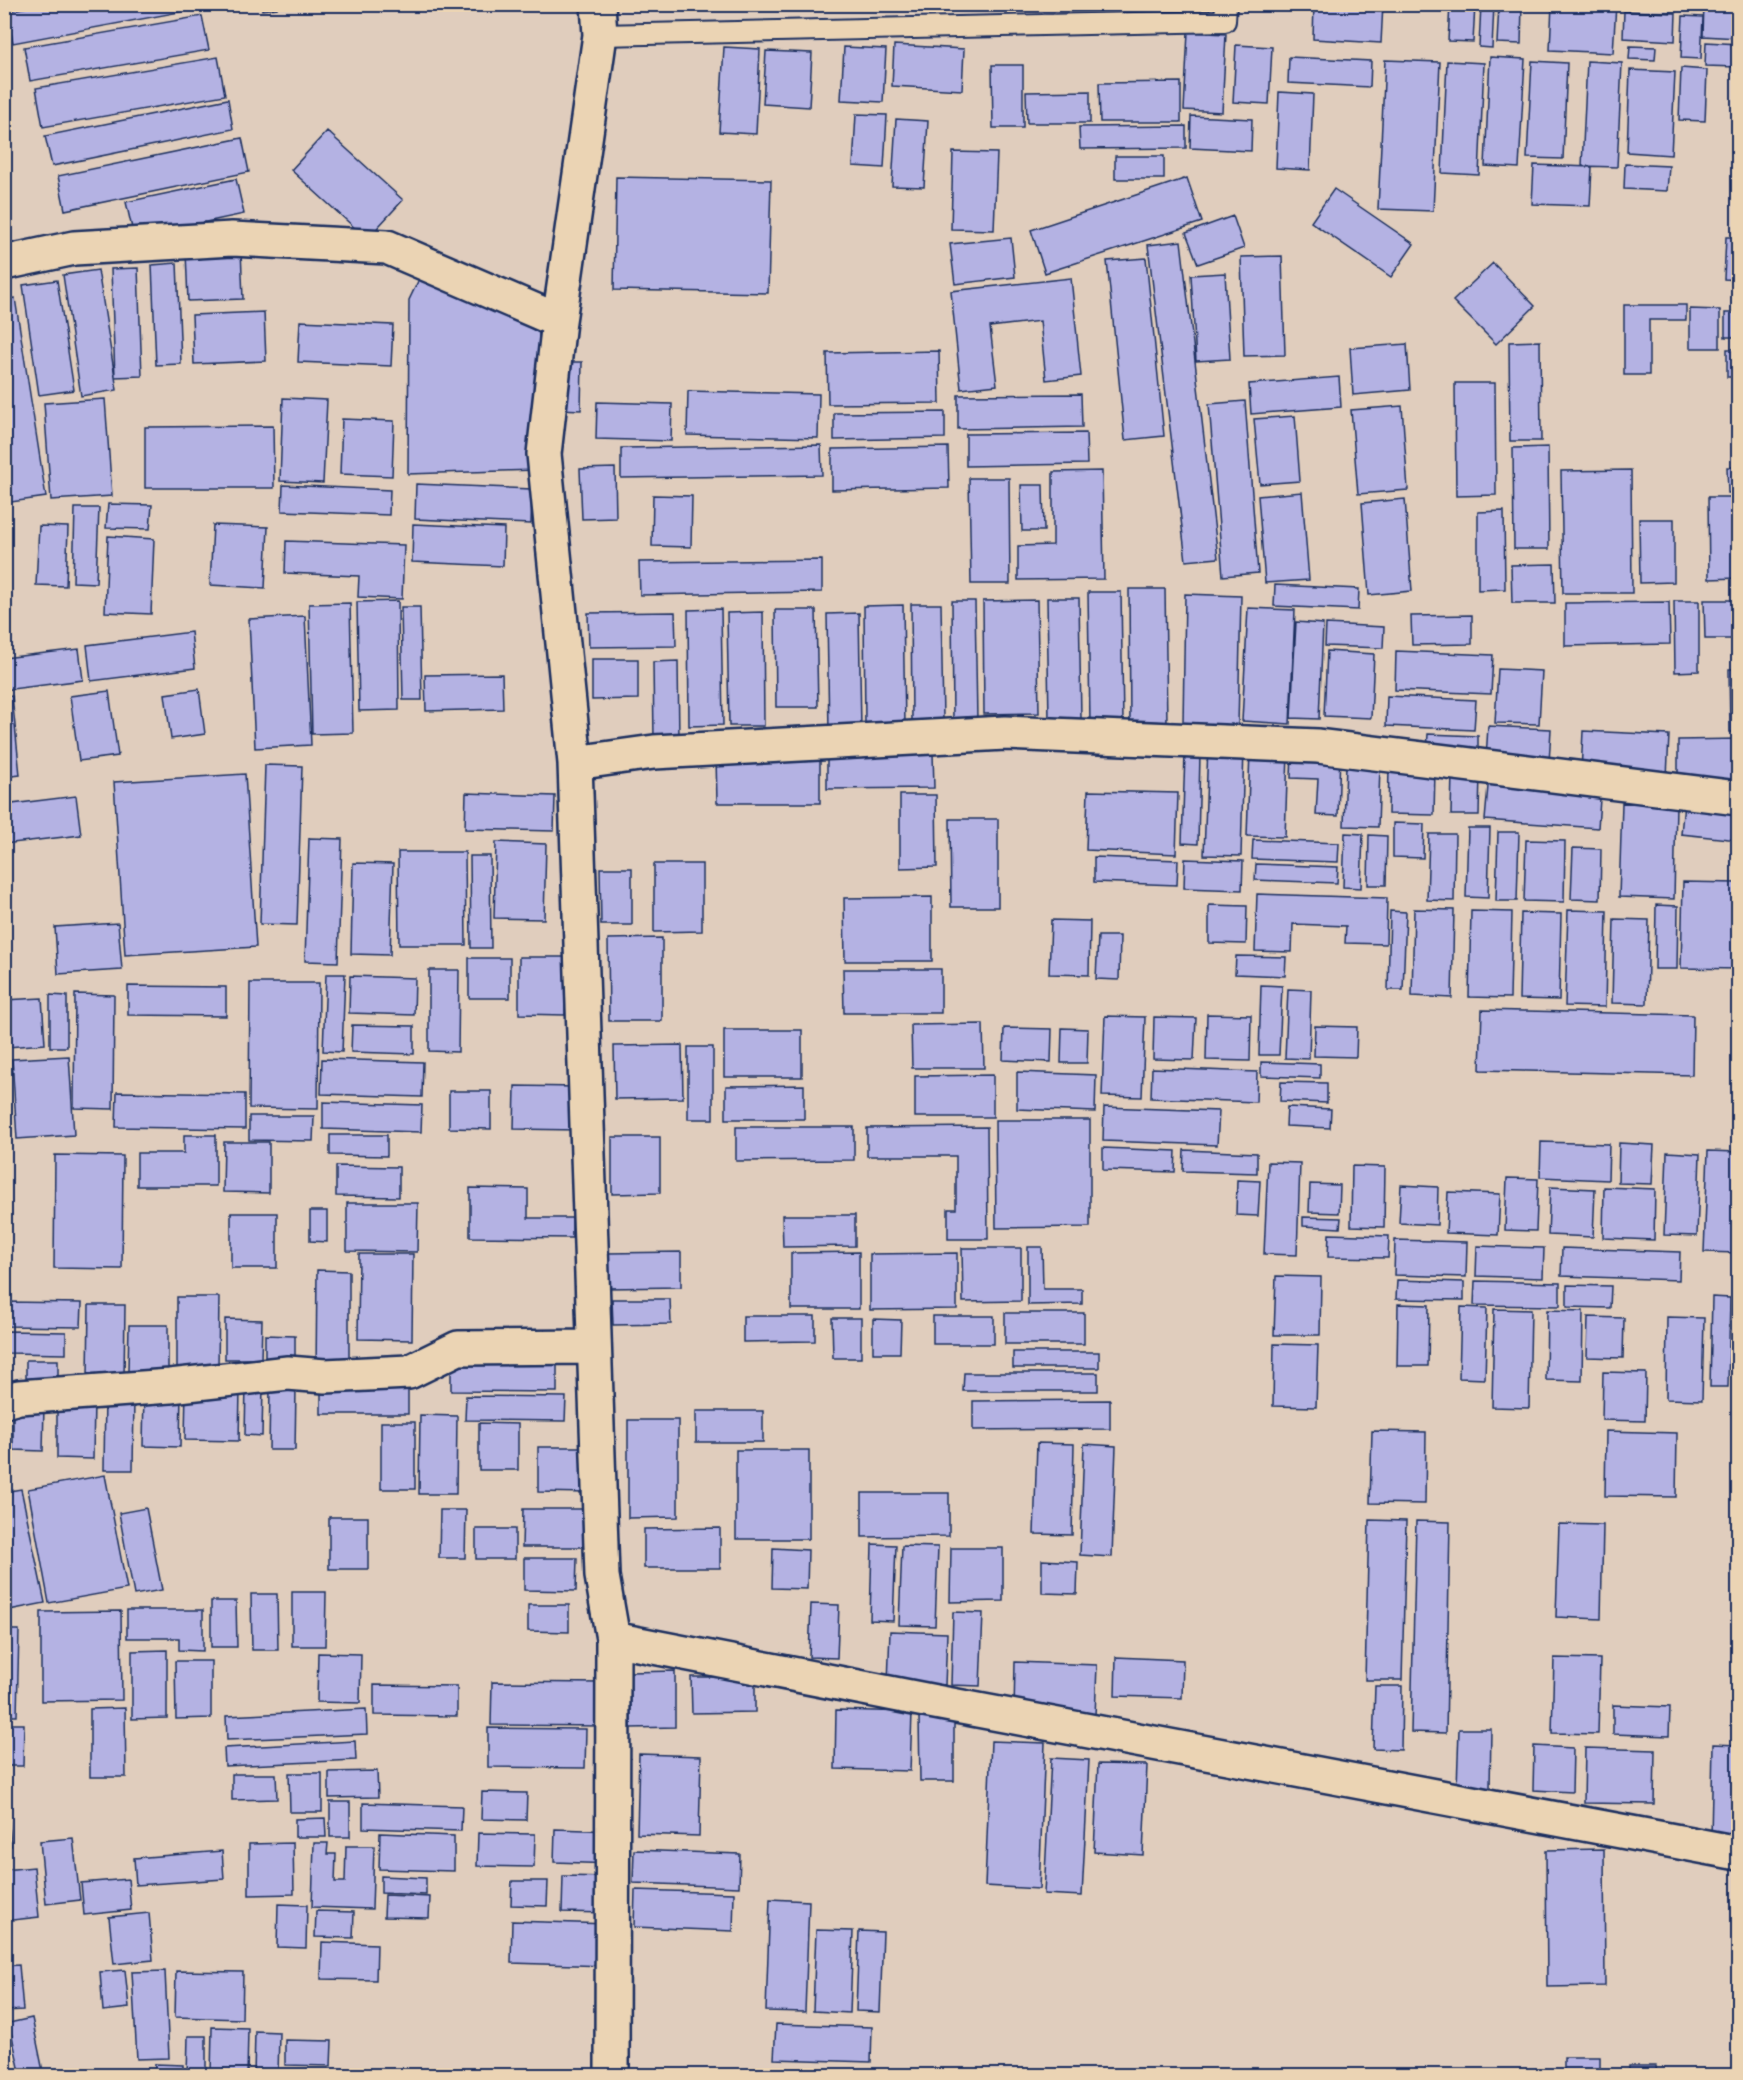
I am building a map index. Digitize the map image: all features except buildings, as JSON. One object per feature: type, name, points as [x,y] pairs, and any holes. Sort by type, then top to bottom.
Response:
[{"type":"street","points":[[599,20],[559,321],[544,454],[575,763],[602,1576],[614,1639],[612,2076]]},
{"type":"street","points":[[4,263],[74,248],[232,239],[387,247],[559,321]]},
{"type":"street","points":[[575,763],[654,752],[1005,733],[1318,746],[1738,798]]},
{"type":"street","points":[[4,1401],[19,1397],[170,1386],[288,1373],[325,1376],[409,1372],[458,1348],[594,1347]]},
{"type":"street","points":[[614,1639],[1738,1853]]},
{"type":"lane","points":[[599,20],[1225,21],[1226,4]]}]
